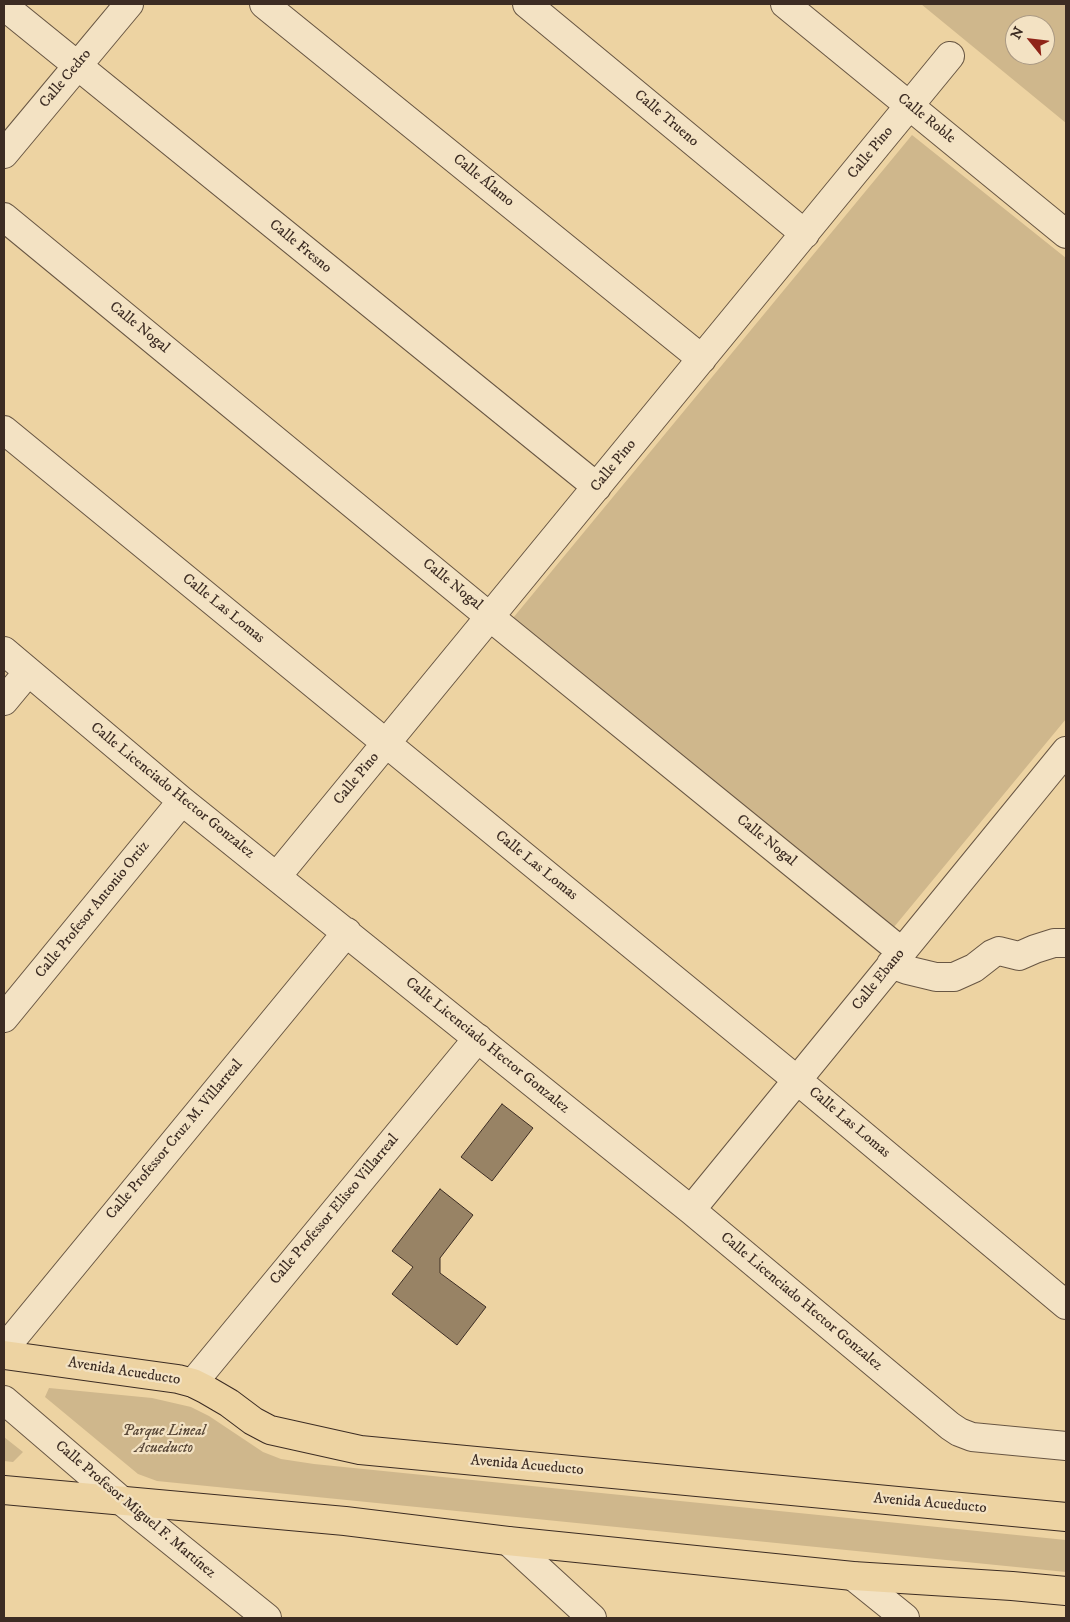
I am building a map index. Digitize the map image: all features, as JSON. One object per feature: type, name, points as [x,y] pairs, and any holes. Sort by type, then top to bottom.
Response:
[{"type":"main road","name":"Avenida Acueducto","points":[[4,1355],[120,1370],[192,1382],[229,1402],[254,1421],[270,1430],[360,1450],[1066,1517]]},
{"type":"main road","points":[[4,1490],[345,1521],[508,1541],[853,1576],[1066,1591]]},
{"type":"street","name":"Calle Cedro","points":[[4,154],[129,4]]},
{"type":"street","name":"Calle Álamo","points":[[264,4],[702,359]]},
{"type":"street","name":"Calle Trueno","points":[[526,4],[804,234]]},
{"type":"street","name":"Calle Roble","points":[[785,4],[1066,234]]},
{"type":"street","name":"Calle Fresno","points":[[4,6],[597,487]]},
{"type":"street","name":"Calle Pino","points":[[277,876],[950,56]]},
{"type":"street","name":"Calle Nogal","points":[[4,217],[490,617],[897,958]]},
{"type":"street","name":"Calle Las Lomas","points":[[4,430],[797,1080],[1066,1306]]},
{"type":"street","name":"Calle Licenciado Hector Gonzalez","points":[[4,651],[182,801],[691,1210],[950,1426],[972,1437],[1066,1446]]},
{"type":"street","points":[[4,701],[28,672]]},
{"type":"street","name":"Calle Ebano","points":[[691,1210],[1066,751]]},
{"type":"street","name":"Calle Profesor Antonio Ortiz","points":[[4,1018],[182,801]]},
{"type":"street","name":"Calle Professor Cruz M. Villarreal","points":[[4,1349],[347,932]]},
{"type":"street","points":[[897,958],[907,970],[936,977],[954,977],[974,968],[999,951],[1019,956],[1054,943],[1066,943]]},
{"type":"street","name":"Calle Professor Eliseo Villarreal","points":[[192,1382],[478,1038]]},
{"type":"street","name":"Calle Profesor Miguel F. Martínez","points":[[4,1400],[122,1502],[267,1618]]},
{"type":"street","points":[[508,1541],[592,1618]]},
{"type":"street","points":[[853,1576],[905,1618]]},
{"type":"green space","points":[[921,4],[1066,4],[1066,123]]},
{"type":"green space","points":[[912,135],[1066,258],[1066,719],[894,927],[513,618]]},
{"type":"green space","name":"Parque Lineal Acueducto","points":[[49,1388],[152,1398],[191,1407],[209,1416],[263,1452],[281,1459],[314,1464],[1066,1540],[1066,1572],[157,1481],[138,1474],[45,1397]]},
{"type":"green space","points":[[4,1437],[23,1452],[13,1462],[4,1461]]},
{"type":"building","points":[[502,1104],[533,1128],[492,1181],[461,1157]]},
{"type":"building","points":[[440,1189],[473,1215],[440,1258],[440,1273],[486,1307],[457,1345],[392,1294],[413,1267],[392,1251]]}]
